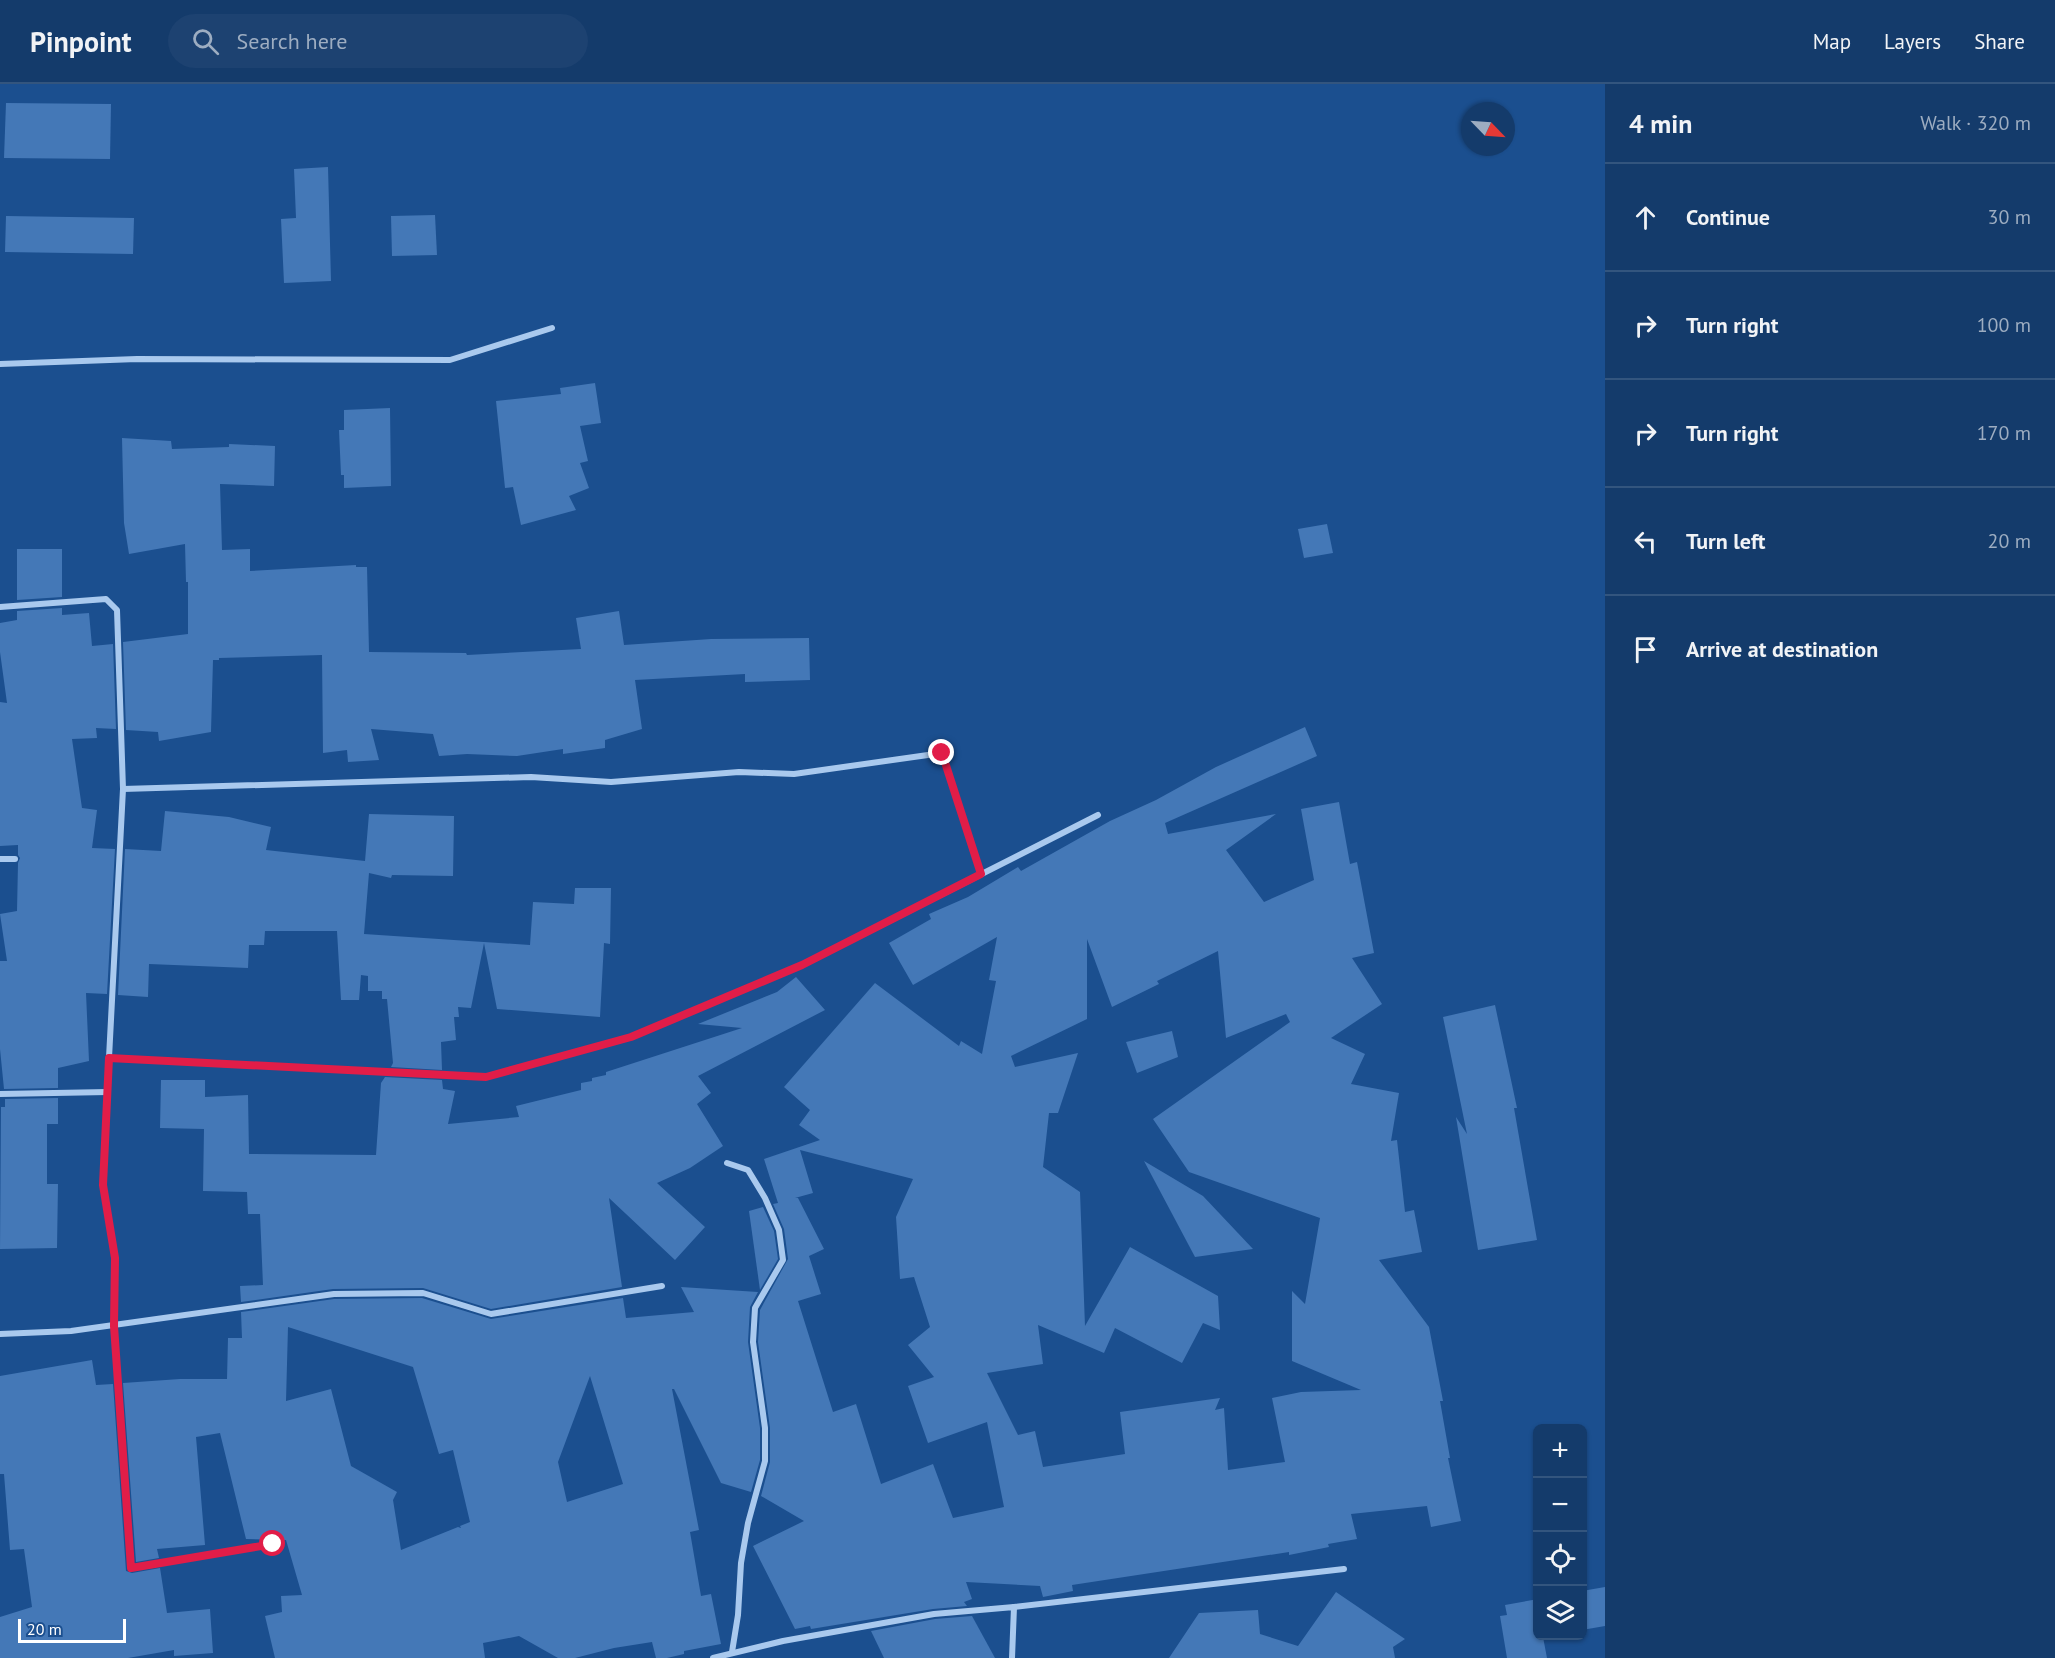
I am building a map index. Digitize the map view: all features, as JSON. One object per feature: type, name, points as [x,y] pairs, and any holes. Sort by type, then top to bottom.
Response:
[{"type":"street","points":[[0,364],[137,359],[450,360],[552,328]]},
{"type":"street","points":[[0,607],[106,599],[117,610],[123,789],[103,1185],[115,1258],[114,1326],[131,1568],[273,1544]]},
{"type":"street","points":[[123,789],[531,777],[611,782],[740,772],[794,774],[942,753],[981,874]]},
{"type":"street","points":[[109,1058],[486,1077],[631,1037],[802,965],[1098,815]]},
{"type":"street","points":[[0,859],[15,859]]},
{"type":"street","points":[[0,1094],[108,1092]]},
{"type":"street","points":[[727,1163],[748,1170],[765,1198],[779,1230],[783,1260],[755,1308],[753,1342],[765,1428],[765,1461],[747,1523],[732,1652]]},
{"type":"street","points":[[0,1334],[71,1332],[334,1294],[423,1293],[491,1314],[662,1286]]},
{"type":"street","points":[[713,1658],[732,1652],[934,1614],[1344,1569]]},
{"type":"street","points":[[1012,1658],[1014,1607]]},
{"type":"building","points":[[6,103],[111,104],[110,159],[4,158]]},
{"type":"building","points":[[328,167],[331,281],[284,283],[281,219],[296,218],[294,169]]},
{"type":"building","points":[[435,215],[437,255],[392,256],[391,216]]},
{"type":"building","points":[[6,216],[134,218],[133,254],[5,252]]},
{"type":"building","points":[[595,383],[601,423],[580,426],[588,461],[580,463],[589,488],[569,496],[576,510],[521,525],[513,487],[505,488],[496,401],[561,394],[560,388]]},
{"type":"building","points":[[390,408],[391,486],[344,488],[344,475],[341,475],[339,430],[344,430],[344,410]]},
{"type":"building","points":[[122,438],[171,441],[172,449],[229,447],[229,444],[275,446],[274,486],[220,484],[222,550],[250,549],[250,571],[356,565],[356,567],[367,567],[369,652],[466,653],[467,655],[581,649],[576,618],[619,611],[624,645],[711,639],[809,638],[810,680],[745,682],[745,674],[635,680],[642,729],[605,740],[605,748],[563,754],[563,749],[517,756],[467,754],[439,756],[433,734],[371,729],[379,760],[348,762],[347,750],[323,753],[322,655],[219,658],[219,660],[213,660],[211,732],[159,741],[158,732],[126,730],[123,642],[188,634],[188,582],[186,582],[185,544],[129,554],[124,523]]},
{"type":"building","points":[[1327,524],[1333,553],[1304,558],[1298,529]]},
{"type":"building","points":[[17,549],[62,549],[62,597],[17,600]]},
{"type":"building","points":[[62,608],[62,615],[89,613],[92,646],[113,644],[116,729],[96,728],[97,738],[72,739],[82,808],[97,810],[92,848],[115,849],[107,994],[86,993],[89,1061],[58,1068],[58,1088],[4,1089],[0,1049],[0,961],[7,961],[0,914],[17,911],[20,858],[18,845],[0,846],[0,702],[7,703],[0,652],[0,623],[17,620],[17,611]]},
{"type":"building","points":[[1305,727],[1317,756],[1165,823],[1168,834],[1276,814],[1226,850],[1264,902],[1314,880],[1301,809],[1339,802],[1350,864],[1357,862],[1374,953],[1352,958],[1382,1004],[1331,1038],[1365,1054],[1351,1084],[1399,1093],[1391,1141],[1397,1140],[1405,1212],[1414,1210],[1422,1252],[1379,1260],[1429,1327],[1443,1401],[1440,1401],[1450,1458],[1448,1458],[1461,1521],[1431,1527],[1427,1506],[1351,1514],[1357,1539],[1328,1544],[1329,1547],[1289,1555],[1289,1552],[1072,1585],[1073,1591],[1043,1597],[1040,1586],[966,1582],[972,1599],[964,1602],[967,1606],[933,1609],[811,1629],[810,1626],[795,1629],[753,1546],[804,1521],[761,1496],[770,1462],[770,1428],[758,1342],[760,1310],[788,1259],[784,1229],[773,1204],[778,1203],[764,1159],[820,1140],[799,1125],[810,1110],[784,1087],[875,983],[959,1046],[961,1041],[982,1054],[996,981],[989,980],[997,937],[913,985],[889,943],[931,919],[929,914],[968,897],[1018,867],[1021,871],[1110,821],[1156,800],[1216,767]],"holes":[[[1087,939],[1112,1007],[1159,984],[1157,981],[1218,951],[1226,1038],[1286,1014],[1290,1022],[1153,1119],[1189,1172],[1320,1218],[1305,1304],[1292,1291],[1292,1361],[1361,1390],[1301,1392],[1272,1398],[1285,1462],[1228,1470],[1224,1408],[1215,1410],[1220,1398],[1120,1412],[1125,1454],[1043,1467],[1035,1431],[1018,1435],[987,1373],[1043,1364],[1038,1325],[1104,1353],[1115,1328],[1182,1363],[1203,1323],[1220,1330],[1218,1296],[1130,1247],[1085,1326],[1080,1192],[1043,1167],[1049,1113],[1058,1113],[1078,1053],[1015,1067],[1011,1056],[1087,1019]],[[800,1150],[913,1179],[896,1217],[900,1279],[914,1277],[930,1327],[908,1345],[934,1377],[908,1386],[928,1443],[987,1422],[1004,1507],[953,1518],[933,1464],[881,1484],[856,1404],[833,1412],[798,1301],[821,1294],[809,1256],[824,1249],[798,1198],[795,1198],[813,1193]]]},
{"type":"building","points":[[165,811],[229,817],[271,827],[266,850],[365,861],[369,814],[454,816],[453,876],[392,875],[391,878],[369,873],[364,934],[530,945],[533,902],[574,904],[575,888],[611,888],[610,944],[604,943],[600,1017],[497,1009],[484,943],[471,1008],[458,1007],[459,1017],[454,1017],[456,1040],[441,1042],[442,1070],[391,1067],[393,1063],[387,999],[382,999],[382,991],[368,991],[368,976],[361,975],[359,1000],[341,1000],[337,931],[265,931],[264,945],[249,945],[248,968],[149,964],[148,997],[118,995],[125,849],[161,851]]},
{"type":"building","points":[[796,977],[825,1010],[698,1076],[711,1093],[697,1104],[723,1146],[690,1168],[657,1183],[705,1227],[675,1260],[609,1198],[622,1287],[491,1309],[423,1288],[333,1289],[241,1302],[240,1286],[263,1285],[260,1214],[248,1214],[247,1192],[203,1191],[204,1129],[160,1128],[161,1080],[205,1080],[205,1097],[248,1095],[249,1154],[376,1155],[381,1083],[385,1077],[442,1080],[443,1089],[455,1091],[448,1124],[519,1117],[516,1106],[581,1090],[581,1083],[606,1075],[606,1072],[742,1028],[698,1024],[777,992]]},
{"type":"building","points":[[1495,1005],[1517,1108],[1514,1108],[1537,1240],[1478,1250],[1456,1117],[1467,1134],[1443,1017]]},
{"type":"building","points":[[1172,1031],[1178,1057],[1137,1073],[1126,1042]]},
{"type":"building","points":[[58,1098],[58,1124],[47,1124],[47,1184],[58,1184],[57,1248],[0,1249],[1,1107],[5,1107],[5,1099]]},
{"type":"building","points":[[1144,1161],[1203,1196],[1253,1249],[1195,1257]]},
{"type":"building","points":[[763,1207],[774,1231],[778,1259],[760,1290],[749,1211]]},
{"type":"building","points":[[681,1287],[758,1292],[750,1307],[748,1342],[760,1428],[760,1460],[751,1492],[721,1483],[672,1389],[699,1530],[690,1532],[701,1596],[711,1594],[721,1644],[684,1651],[684,1654],[667,1658],[656,1658],[652,1642],[614,1648],[575,1658],[558,1658],[519,1636],[483,1643],[485,1658],[275,1658],[265,1616],[282,1612],[281,1596],[302,1595],[286,1540],[246,1539],[220,1433],[196,1437],[205,1545],[157,1549],[159,1558],[136,1562],[123,1383],[180,1379],[227,1379],[228,1338],[242,1338],[241,1312],[334,1299],[422,1298],[491,1319],[623,1298],[626,1318],[694,1312]],"holes":[[[288,1327],[413,1367],[439,1454],[453,1450],[470,1522],[460,1526],[461,1528],[458,1527],[401,1550],[393,1500],[397,1492],[351,1466],[331,1389],[286,1401]],[[590,1376],[623,1484],[567,1502],[558,1462]]]},
{"type":"building","points":[[92,1360],[96,1385],[113,1384],[126,1571],[132,1573],[160,1568],[167,1613],[210,1609],[213,1653],[174,1656],[174,1650],[128,1658],[0,1658],[0,1617],[32,1607],[24,1549],[10,1550],[4,1474],[0,1474],[0,1376]]},
{"type":"building","points":[[1605,1587],[1605,1626],[1587,1629],[1587,1590]]},
{"type":"building","points":[[1336,1592],[1405,1639],[1393,1647],[1395,1658],[1169,1658],[1199,1613],[1258,1610],[1260,1634],[1298,1646]]},
{"type":"building","points":[[1533,1600],[1533,1640],[1544,1640],[1547,1658],[1507,1658],[1500,1616],[1507,1615],[1505,1605]]},
{"type":"building","points":[[972,1616],[995,1658],[884,1658],[871,1631],[935,1619]]},
{"type":"route","points":[[273,1544],[131,1568],[114,1326],[115,1258],[103,1185],[109,1058],[486,1077],[631,1037],[802,965],[981,874],[942,753]]}]
